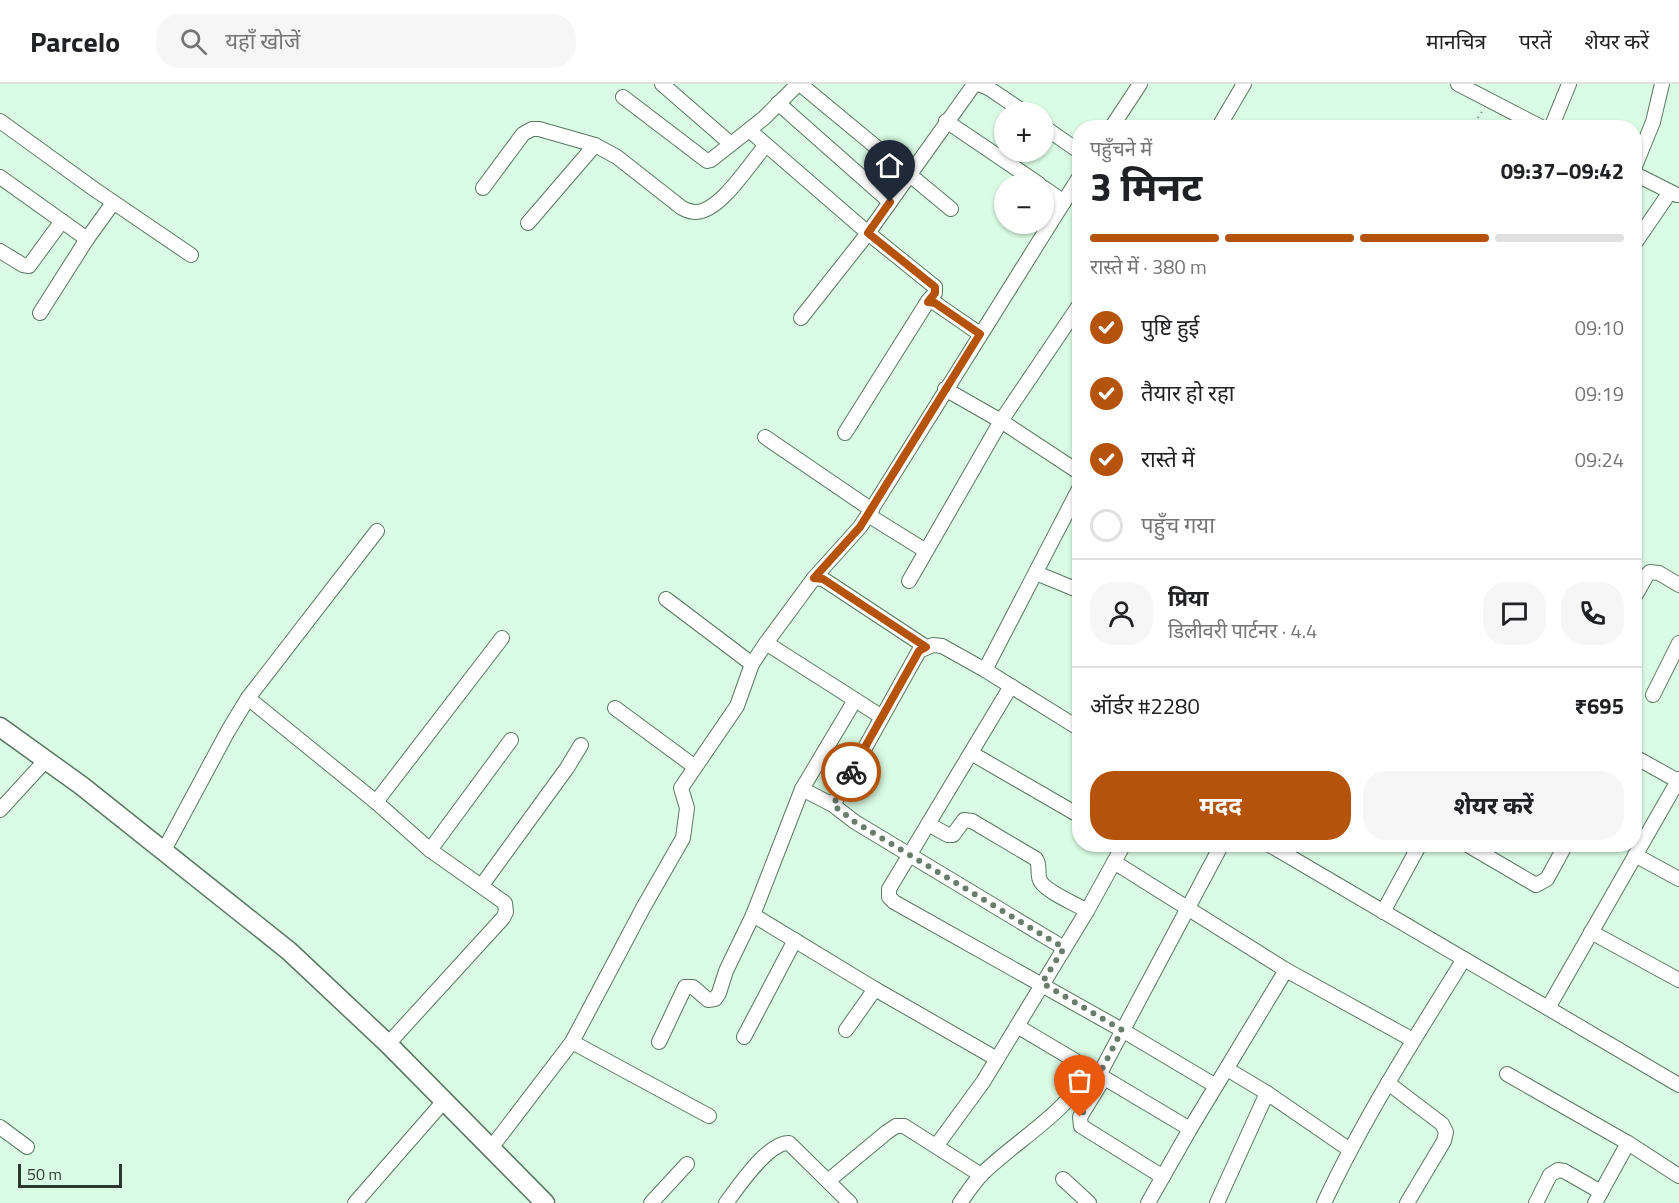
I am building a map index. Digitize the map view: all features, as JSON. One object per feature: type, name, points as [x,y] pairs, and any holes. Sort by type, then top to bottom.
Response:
[{"type":"main road","points":[[0,727],[46,760],[289,951],[388,1044],[545,1203]]},
{"type":"street","points":[[662,84],[731,144]]},
{"type":"street","points":[[623,98],[703,159],[711,160],[749,130],[799,84],[951,209]]},
{"type":"street","points":[[801,318],[868,233],[972,86],[979,84],[1009,102]]},
{"type":"street","points":[[1117,120],[1140,84]]},
{"type":"street","points":[[1223,120],[1244,84]]},
{"type":"street","points":[[1458,84],[1528,120]]},
{"type":"street","points":[[1554,120],[1569,84]]},
{"type":"street","points":[[1642,149],[1653,122],[1662,84]]},
{"type":"street","points":[[778,104],[890,202]]},
{"type":"street","points":[[946,121],[1024,174]]},
{"type":"street","points":[[0,122],[113,203],[191,255]]},
{"type":"street","points":[[483,188],[523,134],[532,129],[539,129],[595,145],[617,157],[682,208],[694,212],[704,210],[719,202],[766,144]]},
{"type":"street","points":[[749,130],[868,233],[935,287],[935,293],[845,433]]},
{"type":"street","points":[[1054,134],[1072,146]]},
{"type":"street","points":[[528,223],[595,145]]},
{"type":"street","points":[[0,177],[87,239]]},
{"type":"street","points":[[1642,178],[1675,194],[1642,234]]},
{"type":"street","points":[[491,1148],[572,1042],[683,838],[687,808],[681,788],[738,706],[752,664],[814,578],[860,527],[1072,189]]},
{"type":"street","points":[[1054,195],[1064,202]]},
{"type":"street","points":[[40,313],[113,203]]},
{"type":"street","points":[[0,251],[23,266],[28,266],[62,221]]},
{"type":"street","points":[[928,302],[935,303],[980,334]]},
{"type":"street","points":[[909,581],[1001,422],[1072,316]]},
{"type":"street","points":[[945,389],[1072,468]]},
{"type":"street","points":[[765,437],[927,551]]},
{"type":"street","points":[[985,670],[1072,511]]},
{"type":"street","points":[[163,852],[228,731],[249,698],[377,531]]},
{"type":"street","points":[[1642,585],[1650,572],[1659,573],[1679,585]]},
{"type":"street","points":[[1036,573],[1072,588]]},
{"type":"street","points":[[814,578],[823,579],[926,647]]},
{"type":"street","points":[[666,599],[752,664]]},
{"type":"street","points":[[376,802],[502,638]]},
{"type":"street","points":[[766,643],[882,717]]},
{"type":"street","points":[[1653,695],[1679,644]]},
{"type":"street","points":[[833,805],[919,651],[926,647],[942,646],[1072,724]]},
{"type":"street","points":[[1011,686],[889,889],[889,897],[894,902],[1042,983],[1216,1086]]},
{"type":"street","points":[[249,698],[430,849],[505,903],[503,918],[388,1044]]},
{"type":"street","points":[[659,1042],[685,987],[693,987],[708,1000],[715,999],[719,993],[726,971],[753,915],[802,789],[855,700]]},
{"type":"street","points":[[615,708],[694,767]]},
{"type":"street","points":[[430,849],[511,740]]},
{"type":"street","points":[[482,885],[567,768],[581,745]]},
{"type":"street","points":[[971,753],[1072,811]]},
{"type":"street","points":[[0,810],[46,760]]},
{"type":"street","points":[[1642,761],[1678,780],[1642,843]]},
{"type":"street","points":[[802,789],[833,805],[855,822],[1064,948]]},
{"type":"street","points":[[928,824],[948,835],[953,835],[964,820],[972,820],[1036,859],[1039,862],[1039,878],[1045,886],[1087,911]]},
{"type":"street","points":[[937,1145],[983,1082],[1087,911],[1120,852]]},
{"type":"street","points":[[1163,1177],[1084,1130],[1080,1117],[1098,1074],[1218,852]]},
{"type":"street","points":[[1282,852],[1679,1085]]},
{"type":"street","points":[[1383,912],[1416,852]]},
{"type":"street","points":[[1489,852],[1536,885],[1547,879],[1562,852]]},
{"type":"street","points":[[1548,1008],[1637,852]]},
{"type":"street","points":[[1635,855],[1679,879]]},
{"type":"street","points":[[1114,862],[1286,970],[1413,1041]]},
{"type":"street","points":[[753,915],[997,1059]]},
{"type":"street","points":[[1591,932],[1679,981]]},
{"type":"street","points":[[744,1037],[795,940]]},
{"type":"street","points":[[1324,1203],[1350,1150],[1388,1083],[1464,960]]},
{"type":"street","points":[[1148,1203],[1286,970]]},
{"type":"street","points":[[846,1030],[875,989]]},
{"type":"street","points":[[1017,1026],[1190,1130]]},
{"type":"street","points":[[572,1042],[709,1116]]},
{"type":"street","points":[[1227,1069],[1268,1093],[1350,1150]]},
{"type":"street","points":[[960,1203],[981,1175],[1062,1108],[1082,1085],[1098,1074]]},
{"type":"street","points":[[1507,1074],[1628,1143],[1679,1176]]},
{"type":"street","points":[[1388,1083],[1442,1124],[1446,1132],[1444,1141],[1407,1203]]},
{"type":"street","points":[[1217,1203],[1268,1093]]},
{"type":"street","points":[[354,1203],[444,1101]]},
{"type":"street","points":[[828,1181],[896,1126],[904,1126],[937,1145],[981,1175]]},
{"type":"street","points":[[0,1127],[27,1147]]},
{"type":"street","points":[[726,1203],[756,1166],[777,1146],[784,1143],[789,1143],[850,1203]]},
{"type":"street","points":[[1536,1203],[1550,1175],[1558,1170],[1564,1171],[1598,1197],[1628,1143]]},
{"type":"street","points":[[651,1203],[687,1164]]},
{"type":"street","points":[[1063,1179],[1089,1203]]},
{"type":"path","points":[[1476,120],[1490,100]]},
{"type":"way so far","points":[[851,772],[833,805],[855,822],[1064,948],[1042,983],[1122,1030],[1099,1075],[1104,1078],[1080,1117]]},
{"type":"route","points":[[851,772],[919,651],[926,647],[823,579],[814,578],[860,527],[980,334],[935,303],[928,302],[935,293],[935,287],[868,233],[890,202]]}]
